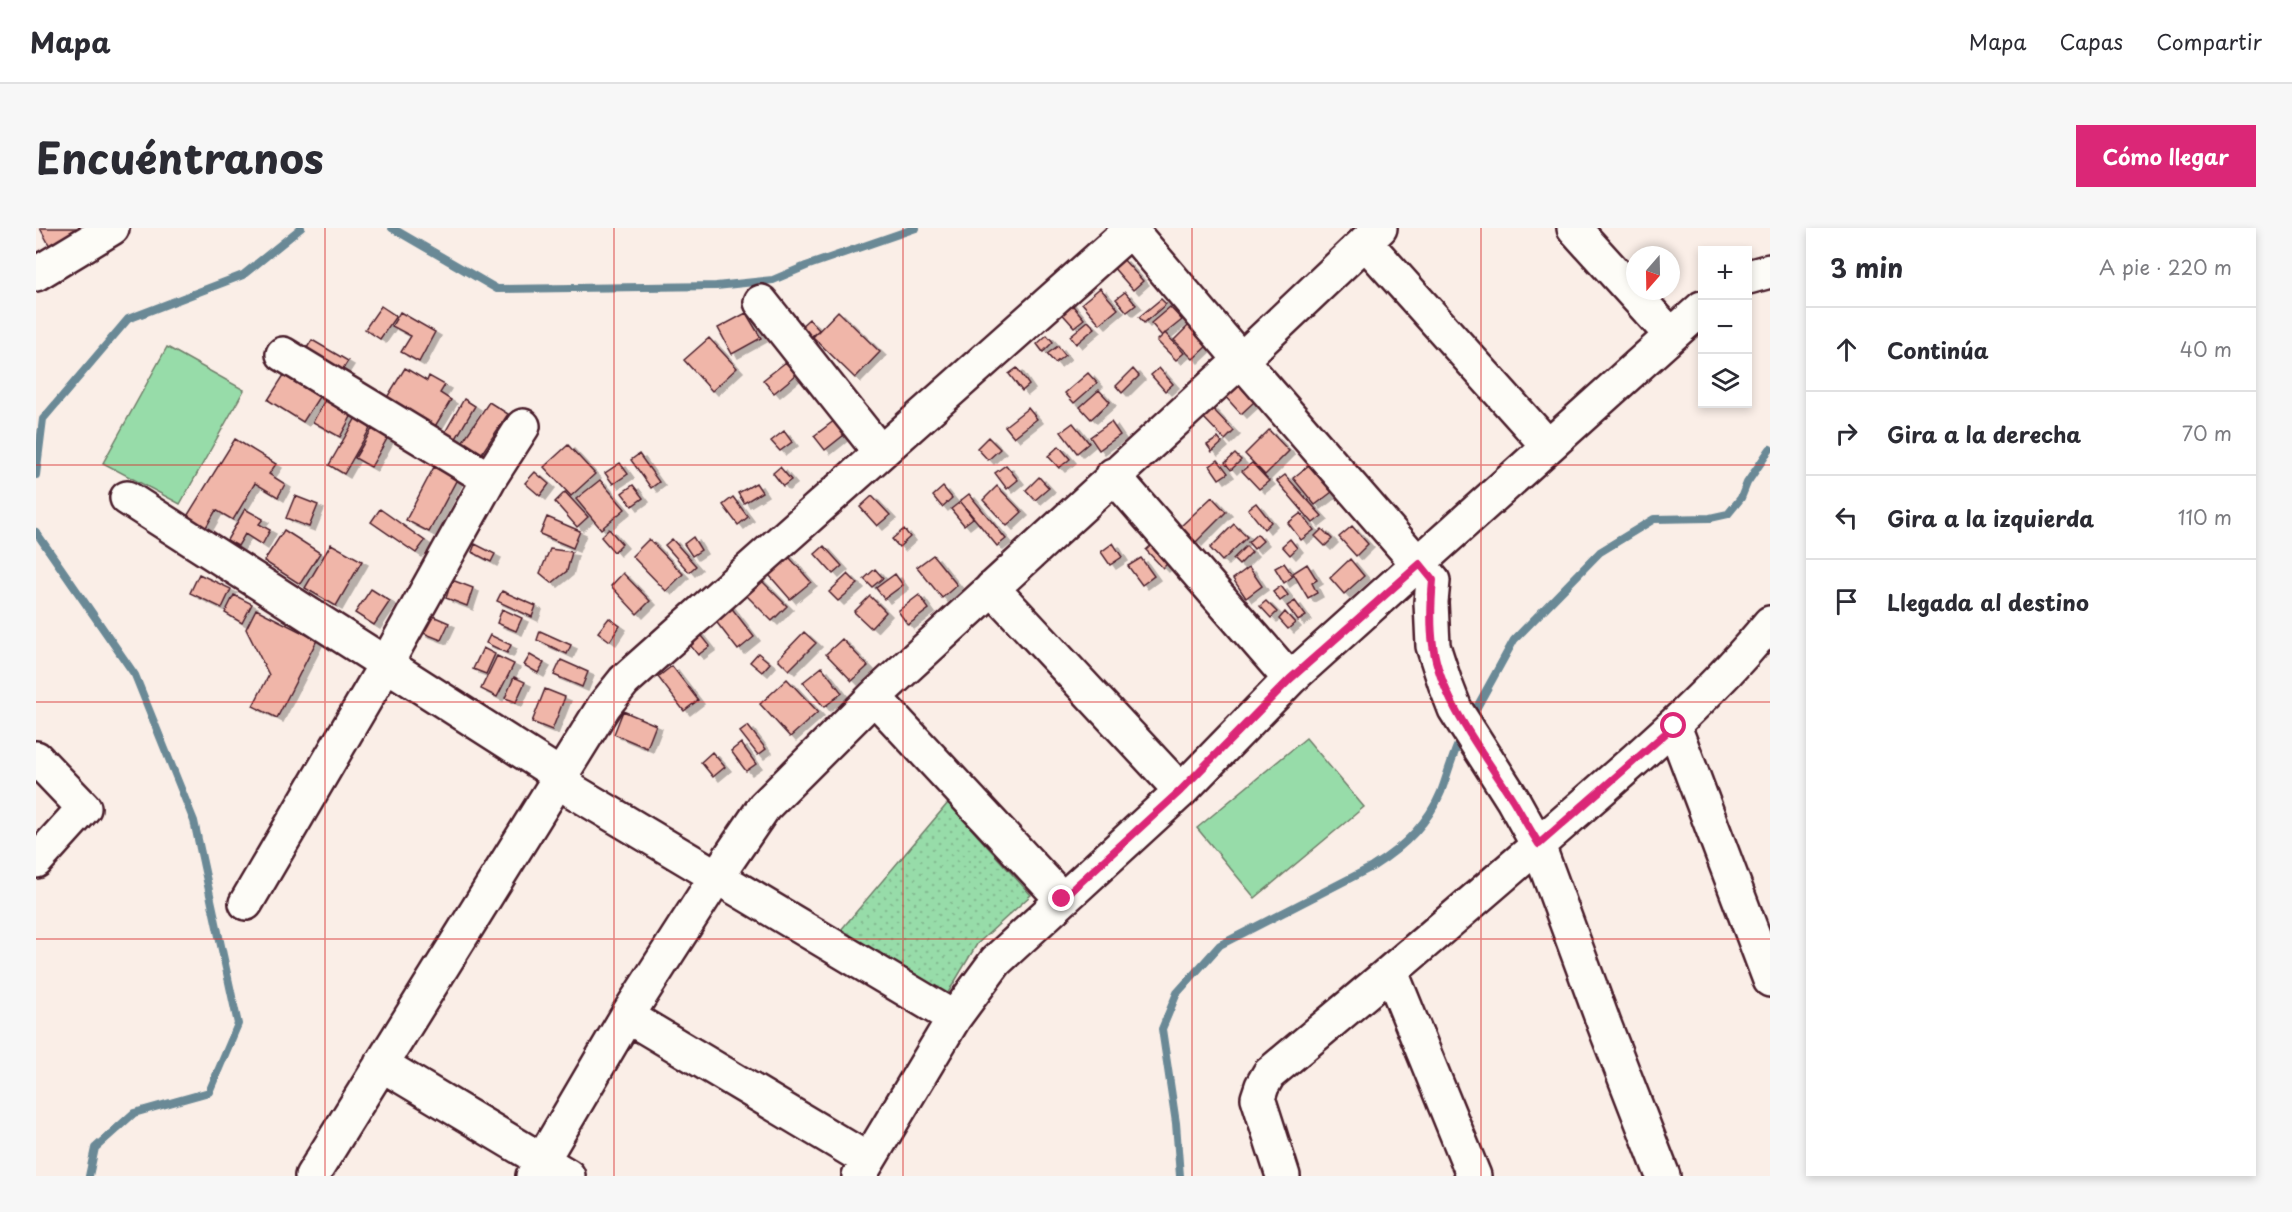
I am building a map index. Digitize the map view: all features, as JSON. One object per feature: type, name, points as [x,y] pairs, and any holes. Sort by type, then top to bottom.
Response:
[{"type":"street","points":[[36,274],[112,228]]},
{"type":"street","points":[[1574,228],[1671,335]]},
{"type":"street","points":[[312,1176],[604,706],[624,681],[1131,229],[1241,360],[1433,580],[1431,602],[1433,646],[1444,683],[1455,709],[1539,844],[1604,1024],[1663,1176]]},
{"type":"street","points":[[381,1064],[548,1171],[627,1016],[764,807],[874,697],[1113,475],[1241,360],[1372,235],[1548,446]]},
{"type":"street","points":[[1752,276],[1770,271]]},
{"type":"street","points":[[761,302],[880,452]]},
{"type":"street","points":[[627,1016],[864,1168],[954,1018],[996,962],[1180,791],[1290,679],[1698,311]]},
{"type":"street","points":[[283,354],[489,479]]},
{"type":"street","points":[[246,903],[386,664],[489,479],[523,426]]},
{"type":"street","points":[[1113,475],[1290,679]]},
{"type":"street","points":[[127,498],[561,776],[573,791],[954,1018]]},
{"type":"street","points":[[992,588],[1180,791]]},
{"type":"street","points":[[1282,1176],[1258,1098],[1269,1074],[1391,972],[1674,726],[1736,663],[1770,622]]},
{"type":"street","points":[[874,697],[1062,899]]},
{"type":"street","points":[[1674,726],[1770,980]]},
{"type":"street","points":[[36,758],[84,808],[36,861]]},
{"type":"street","points":[[1391,972],[1474,1176]]},
{"type":"green space","points":[[167,347],[244,390],[180,504],[103,463]]},
{"type":"green space","points":[[1306,738],[1364,807],[1255,898],[1197,828]]},
{"type":"green space","points":[[948,803],[1031,895],[977,944],[945,998],[840,931]]},
{"type":"building","points":[[40,228],[89,228],[52,250]]},
{"type":"building","points":[[1122,258],[1143,281],[1133,290],[1112,266]]},
{"type":"building","points":[[1100,288],[1118,309],[1100,324],[1082,303]]},
{"type":"building","points":[[1125,292],[1136,305],[1127,312],[1116,299]]},
{"type":"building","points":[[1161,299],[1166,304],[1144,323],[1139,317]]},
{"type":"building","points":[[1068,300],[1084,319],[1074,327],[1058,309]]},
{"type":"building","points":[[381,306],[396,316],[380,339],[365,329]]},
{"type":"building","points":[[1170,307],[1182,320],[1162,336],[1151,323]]},
{"type":"building","points":[[838,311],[880,352],[855,378],[813,337]]},
{"type":"building","points":[[400,312],[435,332],[419,362],[401,352],[411,336],[392,326]]},
{"type":"building","points":[[746,313],[761,338],[732,354],[718,328]]},
{"type":"building","points":[[809,319],[819,330],[808,339],[799,328]]},
{"type":"building","points":[[1088,321],[1095,328],[1076,344],[1070,336]]},
{"type":"building","points":[[1189,325],[1208,345],[1193,359],[1174,340]]},
{"type":"building","points":[[1165,333],[1184,353],[1176,360],[1157,341]]},
{"type":"building","points":[[1047,335],[1053,342],[1043,352],[1037,344]]},
{"type":"building","points":[[709,338],[737,368],[712,391],[684,360]]},
{"type":"building","points":[[312,340],[348,361],[339,375],[303,354]]},
{"type":"building","points":[[1058,346],[1065,355],[1055,363],[1047,354]]},
{"type":"building","points":[[786,362],[796,375],[774,393],[763,380]]},
{"type":"building","points":[[405,368],[427,381],[429,376],[445,385],[440,393],[451,400],[431,433],[383,404]]},
{"type":"building","points":[[1017,368],[1029,385],[1022,391],[1009,374]]},
{"type":"building","points":[[1159,368],[1173,384],[1165,391],[1151,375]]},
{"type":"building","points":[[1133,369],[1139,376],[1122,393],[1116,386]]},
{"type":"building","points":[[1088,373],[1097,383],[1074,403],[1065,393]]},
{"type":"building","points":[[284,375],[319,397],[303,422],[268,400]]},
{"type":"building","points":[[1236,382],[1254,402],[1241,414],[1223,394]]},
{"type":"building","points":[[1099,390],[1110,402],[1091,419],[1080,407]]},
{"type":"building","points":[[326,398],[353,413],[340,437],[313,422]]},
{"type":"building","points":[[464,399],[475,406],[454,442],[443,436]]},
{"type":"building","points":[[489,402],[508,414],[482,453],[463,441]]},
{"type":"building","points":[[1211,407],[1234,431],[1225,440],[1202,416]]},
{"type":"building","points":[[1028,408],[1037,419],[1014,437],[1005,426]]},
{"type":"building","points":[[357,416],[372,425],[344,474],[329,465]]},
{"type":"building","points":[[839,417],[849,431],[825,450],[814,436]]},
{"type":"building","points":[[1111,422],[1120,435],[1099,450],[1090,437]]},
{"type":"building","points":[[1073,423],[1089,443],[1077,453],[1061,432]]},
{"type":"building","points":[[372,429],[388,437],[371,467],[355,458]]},
{"type":"building","points":[[1269,430],[1289,451],[1265,475],[1245,454]]},
{"type":"building","points":[[784,431],[792,442],[780,451],[771,441]]},
{"type":"building","points":[[988,437],[1000,449],[988,460],[977,448]]},
{"type":"building","points":[[1218,438],[1222,443],[1212,452],[1207,445]]},
{"type":"building","points":[[235,439],[276,464],[269,474],[285,484],[278,497],[255,483],[233,520],[216,510],[205,529],[186,518]]},
{"type":"building","points":[[568,445],[595,474],[571,496],[544,467]]},
{"type":"building","points":[[1059,446],[1070,459],[1059,468],[1048,456]]},
{"type":"building","points":[[639,454],[659,482],[651,488],[631,460]]},
{"type":"building","points":[[1235,454],[1241,460],[1231,470],[1225,463]]},
{"type":"building","points":[[1218,460],[1228,473],[1219,479],[1210,466]]},
{"type":"building","points":[[620,463],[628,474],[613,484],[605,473]]},
{"type":"building","points":[[1252,463],[1269,481],[1259,489],[1242,471]]},
{"type":"building","points":[[1006,465],[1018,480],[1007,489],[995,473]]},
{"type":"building","points":[[1309,465],[1332,492],[1315,505],[1293,478]]},
{"type":"building","points":[[434,467],[457,479],[429,532],[406,520]]},
{"type":"building","points":[[780,467],[791,480],[783,486],[773,473]]},
{"type":"building","points":[[535,472],[549,484],[540,496],[525,483]]},
{"type":"building","points":[[1285,475],[1322,516],[1313,523],[1277,481]]},
{"type":"building","points":[[1039,477],[1049,488],[1035,500],[1026,490]]},
{"type":"building","points":[[600,480],[625,509],[601,529],[576,499]]},
{"type":"building","points":[[756,483],[762,492],[744,503],[738,493]]},
{"type":"building","points":[[633,485],[643,498],[632,506],[622,493]]},
{"type":"building","points":[[997,486],[1022,512],[1007,526],[983,500]]},
{"type":"building","points":[[943,487],[952,498],[942,507],[933,496]]},
{"type":"building","points":[[565,492],[588,517],[577,527],[555,502]]},
{"type":"building","points":[[969,494],[1006,539],[997,546],[960,501]]},
{"type":"building","points":[[295,496],[318,505],[309,527],[286,518]]},
{"type":"building","points":[[872,496],[890,515],[877,526],[860,507]]},
{"type":"building","points":[[733,497],[748,517],[738,525],[723,505]]},
{"type":"building","points":[[1212,497],[1226,512],[1196,542],[1181,526]]},
{"type":"building","points":[[960,502],[973,518],[964,525],[951,509]]},
{"type":"building","points":[[1256,503],[1271,522],[1264,529],[1248,509]]},
{"type":"building","points":[[245,509],[263,519],[259,524],[270,530],[262,545],[245,534],[238,546],[227,540]]},
{"type":"building","points":[[380,509],[425,541],[416,553],[371,522]]},
{"type":"building","points":[[1301,513],[1314,530],[1301,540],[1288,523]]},
{"type":"building","points":[[547,517],[580,531],[573,548],[540,534]]},
{"type":"building","points":[[1234,524],[1247,537],[1222,561],[1210,548]]},
{"type":"building","points":[[1352,526],[1368,544],[1356,556],[1339,537]]},
{"type":"building","points":[[609,529],[622,544],[614,552],[601,537]]},
{"type":"building","points":[[904,529],[910,537],[899,547],[892,539]]},
{"type":"building","points":[[1322,529],[1332,539],[1325,546],[1315,536]]},
{"type":"building","points":[[284,530],[320,553],[300,584],[264,561]]},
{"type":"building","points":[[1257,534],[1263,541],[1254,549],[1248,542]]},
{"type":"building","points":[[693,537],[701,550],[692,556],[684,544]]},
{"type":"building","points":[[649,539],[683,574],[666,591],[632,556]]},
{"type":"building","points":[[672,539],[696,566],[689,572],[665,545]]},
{"type":"building","points":[[1290,539],[1297,548],[1290,555],[1282,546]]},
{"type":"building","points":[[1156,541],[1172,559],[1163,568],[1146,550]]},
{"type":"building","points":[[1113,543],[1122,557],[1110,565],[1101,552]]},
{"type":"building","points":[[331,544],[362,561],[336,606],[305,588]]},
{"type":"building","points":[[475,544],[495,554],[491,562],[472,552]]},
{"type":"building","points":[[824,546],[842,566],[833,574],[815,554]]},
{"type":"building","points":[[1246,546],[1252,552],[1239,565],[1233,559]]},
{"type":"building","points":[[550,549],[572,552],[567,571],[552,583],[540,573]]},
{"type":"building","points":[[783,550],[811,582],[790,599],[763,568]]},
{"type":"building","points":[[933,555],[957,585],[942,598],[917,567]]},
{"type":"building","points":[[1141,558],[1154,576],[1142,585],[1128,566]]},
{"type":"building","points":[[1350,559],[1364,576],[1344,594],[1330,578]]},
{"type":"building","points":[[1284,563],[1293,576],[1284,583],[1275,568]]},
{"type":"building","points":[[1307,564],[1317,580],[1312,583],[1317,593],[1308,598],[1293,573]]},
{"type":"building","points":[[1249,567],[1262,586],[1246,598],[1233,579]]},
{"type":"building","points":[[875,569],[883,578],[872,587],[864,579]]},
{"type":"building","points":[[623,573],[650,601],[637,614],[611,586]]},
{"type":"building","points":[[199,574],[231,589],[222,608],[190,593]]},
{"type":"building","points":[[848,574],[858,584],[838,601],[829,592]]},
{"type":"building","points":[[895,574],[903,585],[884,599],[876,588]]},
{"type":"building","points":[[759,578],[787,606],[772,621],[744,593]]},
{"type":"building","points":[[452,580],[473,588],[467,606],[446,598]]},
{"type":"building","points":[[1281,586],[1288,595],[1280,601],[1273,592]]},
{"type":"building","points":[[371,589],[390,601],[374,625],[355,613]]},
{"type":"building","points":[[502,591],[536,606],[532,617],[497,601]]},
{"type":"building","points":[[234,595],[252,604],[242,623],[225,613]]},
{"type":"building","points":[[919,595],[929,609],[908,625],[898,611]]},
{"type":"building","points":[[870,596],[886,612],[871,628],[854,612]]},
{"type":"building","points":[[1266,601],[1277,612],[1271,618],[1260,606]]},
{"type":"building","points":[[1295,601],[1306,616],[1298,621],[1287,606]]},
{"type":"building","points":[[727,602],[754,637],[738,650],[711,615]]},
{"type":"building","points":[[256,609],[317,640],[277,718],[253,706],[269,675],[246,629]]},
{"type":"building","points":[[502,609],[522,618],[516,631],[497,623]]},
{"type":"building","points":[[1285,612],[1295,623],[1288,629],[1279,619]]},
{"type":"building","points":[[428,614],[449,623],[441,640],[421,632]]},
{"type":"building","points":[[609,618],[620,626],[610,641],[598,632]]},
{"type":"building","points":[[695,627],[710,646],[698,655],[683,636]]},
{"type":"building","points":[[540,631],[571,645],[567,654],[537,640]]},
{"type":"building","points":[[804,632],[816,643],[789,670],[778,659]]},
{"type":"building","points":[[490,635],[511,645],[507,653],[486,643]]},
{"type":"building","points":[[842,639],[868,666],[852,681],[826,654]]},
{"type":"building","points":[[483,648],[495,654],[486,674],[473,669]]},
{"type":"building","points":[[758,653],[770,663],[762,672],[750,662]]},
{"type":"building","points":[[530,655],[544,663],[538,673],[524,665]]},
{"type":"building","points":[[497,656],[514,664],[497,697],[481,689]]},
{"type":"building","points":[[561,660],[588,672],[582,687],[554,675]]},
{"type":"building","points":[[672,666],[698,700],[684,711],[658,677]]},
{"type":"building","points":[[822,667],[842,693],[824,707],[803,682]]},
{"type":"building","points":[[514,677],[525,682],[516,702],[505,698]]},
{"type":"building","points":[[787,679],[818,712],[790,737],[760,704]]},
{"type":"building","points":[[545,689],[565,697],[552,730],[532,722]]},
{"type":"building","points":[[623,711],[656,725],[647,748],[614,734]]},
{"type":"building","points":[[748,726],[766,749],[758,755],[740,732]]},
{"type":"building","points":[[741,743],[756,764],[746,771],[731,751]]},
{"type":"building","points":[[712,752],[725,767],[713,777],[701,762]]},
{"type":"waterway","points":[[36,475],[43,419],[128,319],[243,275],[301,228]]},
{"type":"waterway","points":[[392,228],[497,289],[716,286],[773,280],[806,266],[916,228]]},
{"type":"waterway","points":[[1471,718],[1514,640],[1600,552],[1654,519],[1710,518],[1728,514],[1741,498],[1747,483],[1770,449]]},
{"type":"waterway","points":[[36,532],[135,675],[194,821],[238,1024],[209,1092],[134,1113],[95,1148],[89,1176]]},
{"type":"waterway","points":[[1180,1176],[1176,1123],[1162,1029],[1177,993],[1220,945],[1372,867],[1412,836],[1428,816],[1441,792],[1462,735]]},
{"type":"route","points":[[1062,899],[1180,791],[1290,679],[1420,564],[1433,580],[1431,602],[1433,646],[1444,683],[1455,709],[1539,844],[1674,726]]}]
